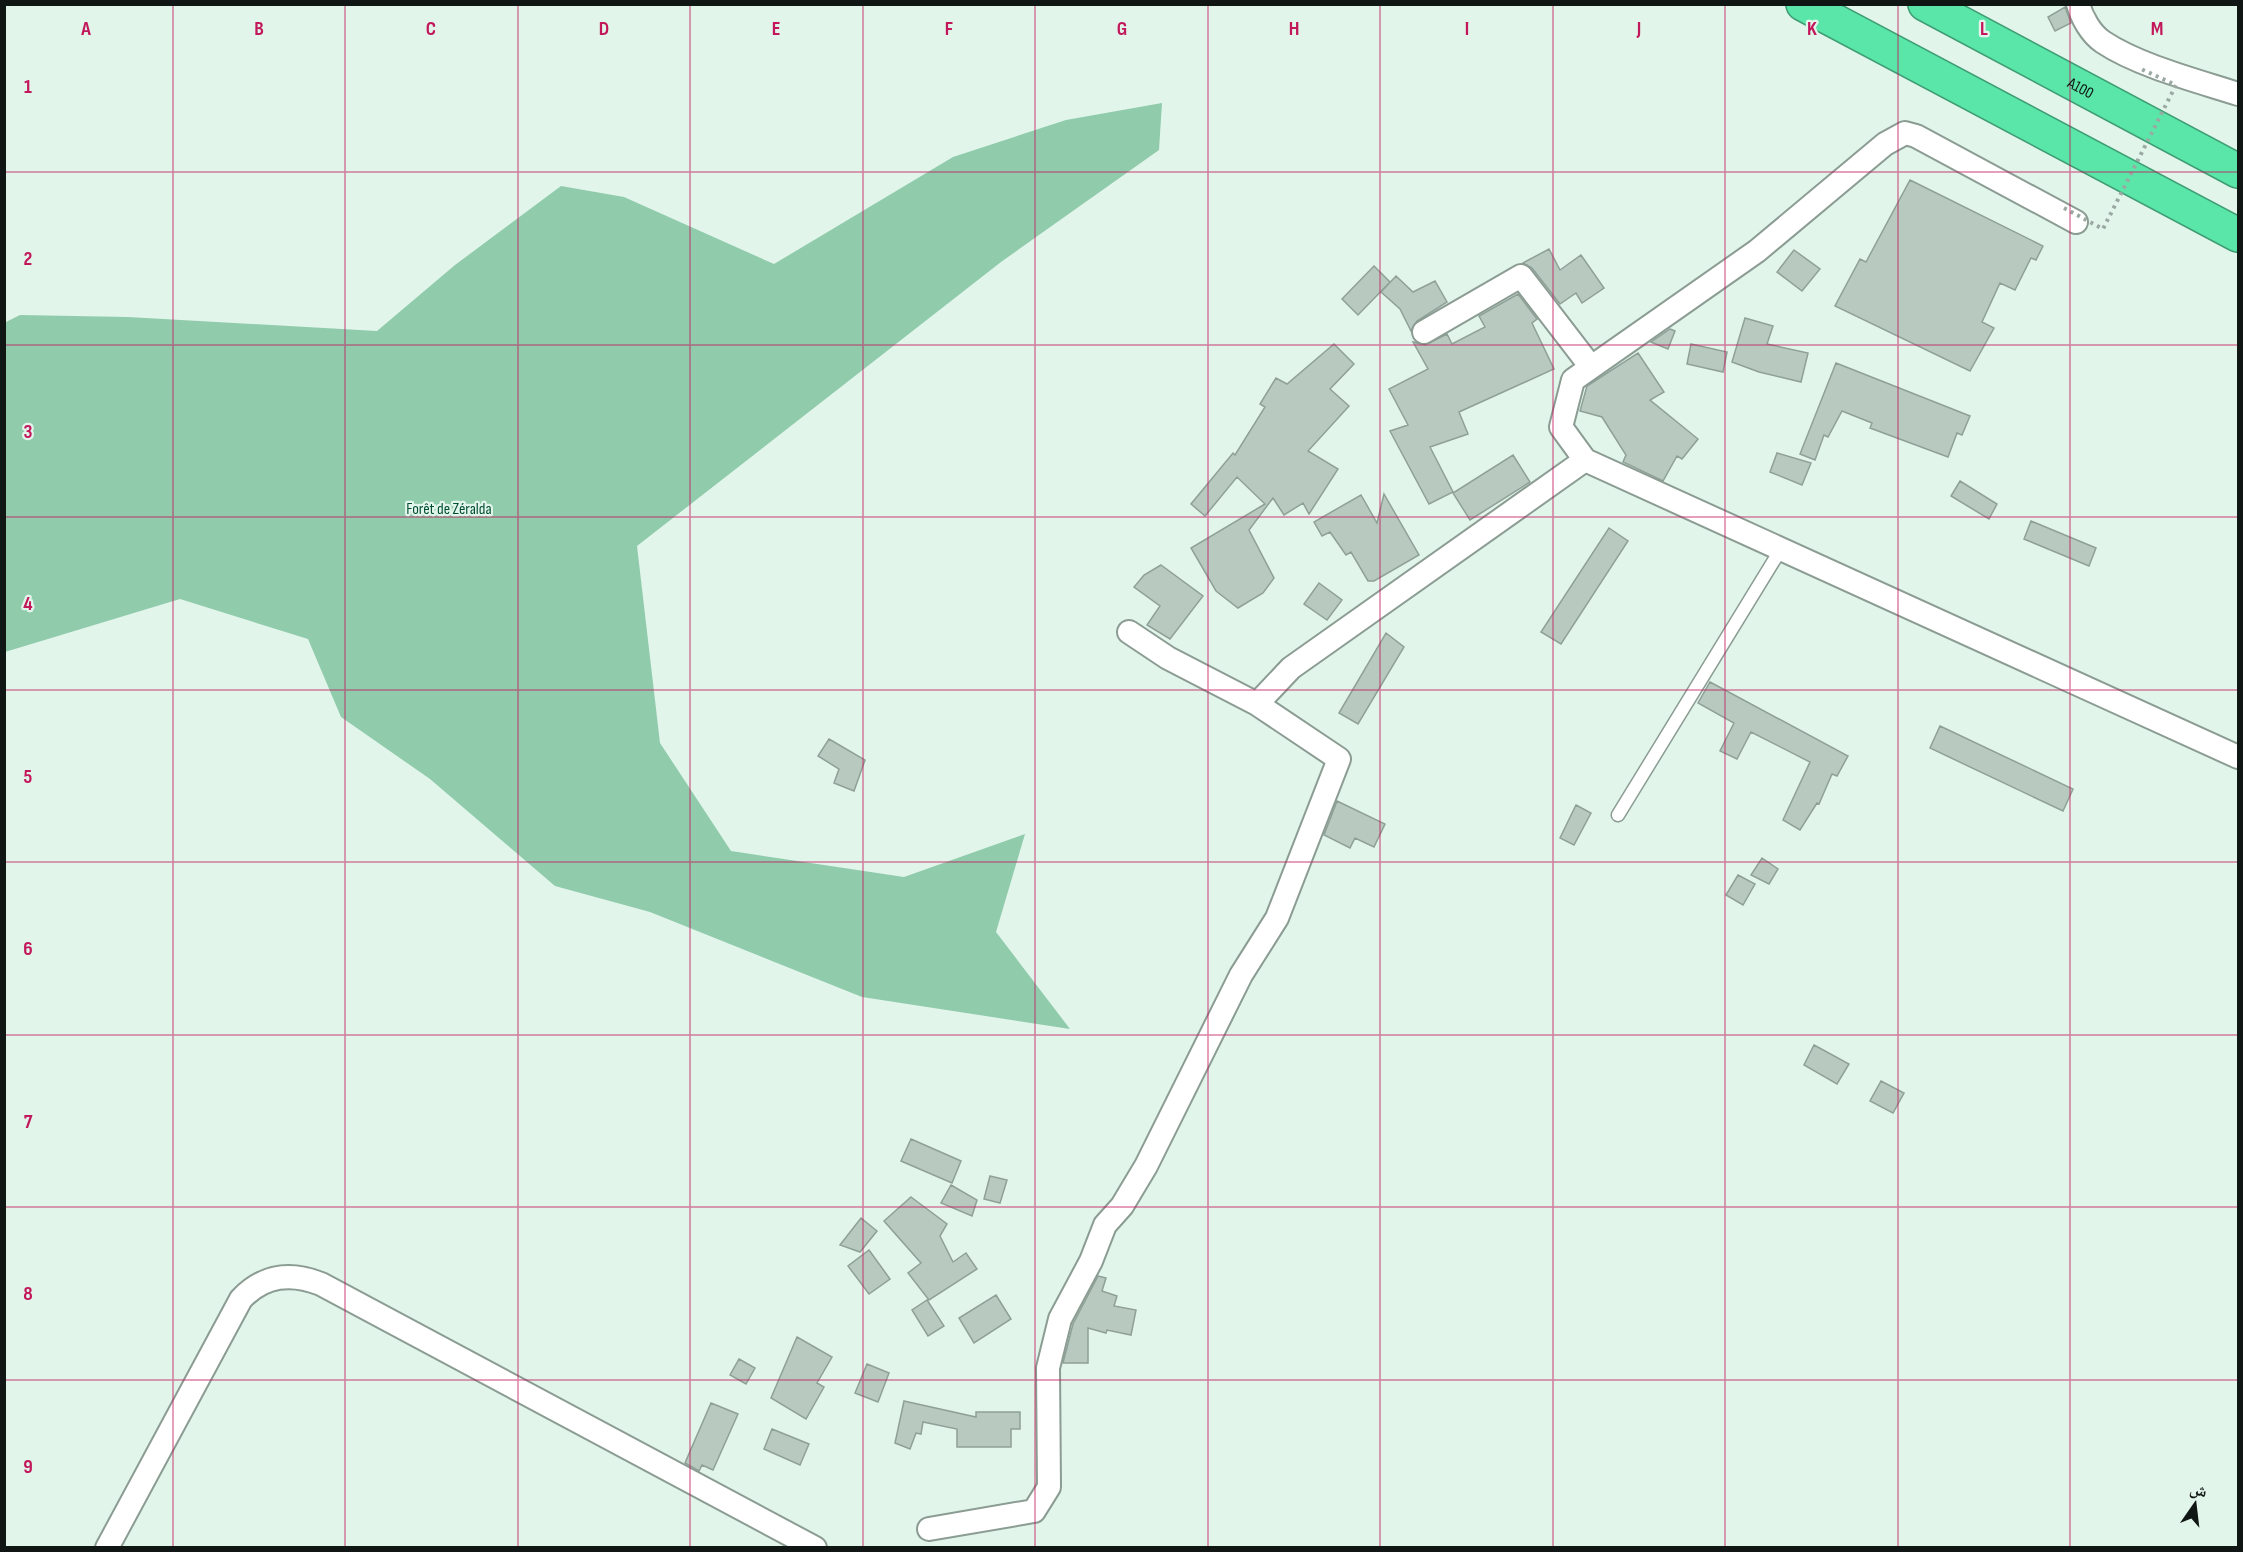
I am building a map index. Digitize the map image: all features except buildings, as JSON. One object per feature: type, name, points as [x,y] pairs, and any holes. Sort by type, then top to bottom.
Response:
[{"type":"highway","points":[[1803,4],[2238,235]]},
{"type":"highway","name":"A100","points":[[1925,4],[2238,171]]},
{"type":"street","points":[[2078,4],[2082,17],[2102,42],[2149,64],[2238,94]]},
{"type":"street","points":[[2067,214],[1916,136],[1905,133],[1885,144],[1757,251],[1573,380],[1562,427],[1585,460],[2238,757]]},
{"type":"street","points":[[1424,332],[1521,276],[1591,367]]},
{"type":"street","points":[[1257,704],[1291,668],[1585,460]]},
{"type":"street","points":[[929,1529],[1034,1511],[1049,1487],[1048,1368],[1060,1319],[1091,1261],[1105,1225],[1122,1206],[1146,1166],[1241,975],[1277,918],[1339,759],[1257,704],[1168,658],[1129,632]]},
{"type":"street","points":[[107,1548],[241,1299],[260,1284],[284,1276],[297,1276],[321,1284],[815,1548]]},
{"type":"lane","points":[[1618,815],[1781,549]]},
{"type":"path","points":[[2067,214],[2103,229],[2176,85],[2141,69]]},
{"type":"green space","name":"Forêt de Zéralda","points":[[1162,103],[1159,150],[1001,262],[637,546],[660,743],[731,851],[904,877],[1025,834],[996,932],[1070,1029],[862,997],[650,912],[555,886],[430,779],[341,717],[308,639],[180,599],[5,652],[4,323],[20,315],[128,317],[377,331],[455,265],[561,186],[624,197],[774,264],[953,157],[1066,120]]}]
